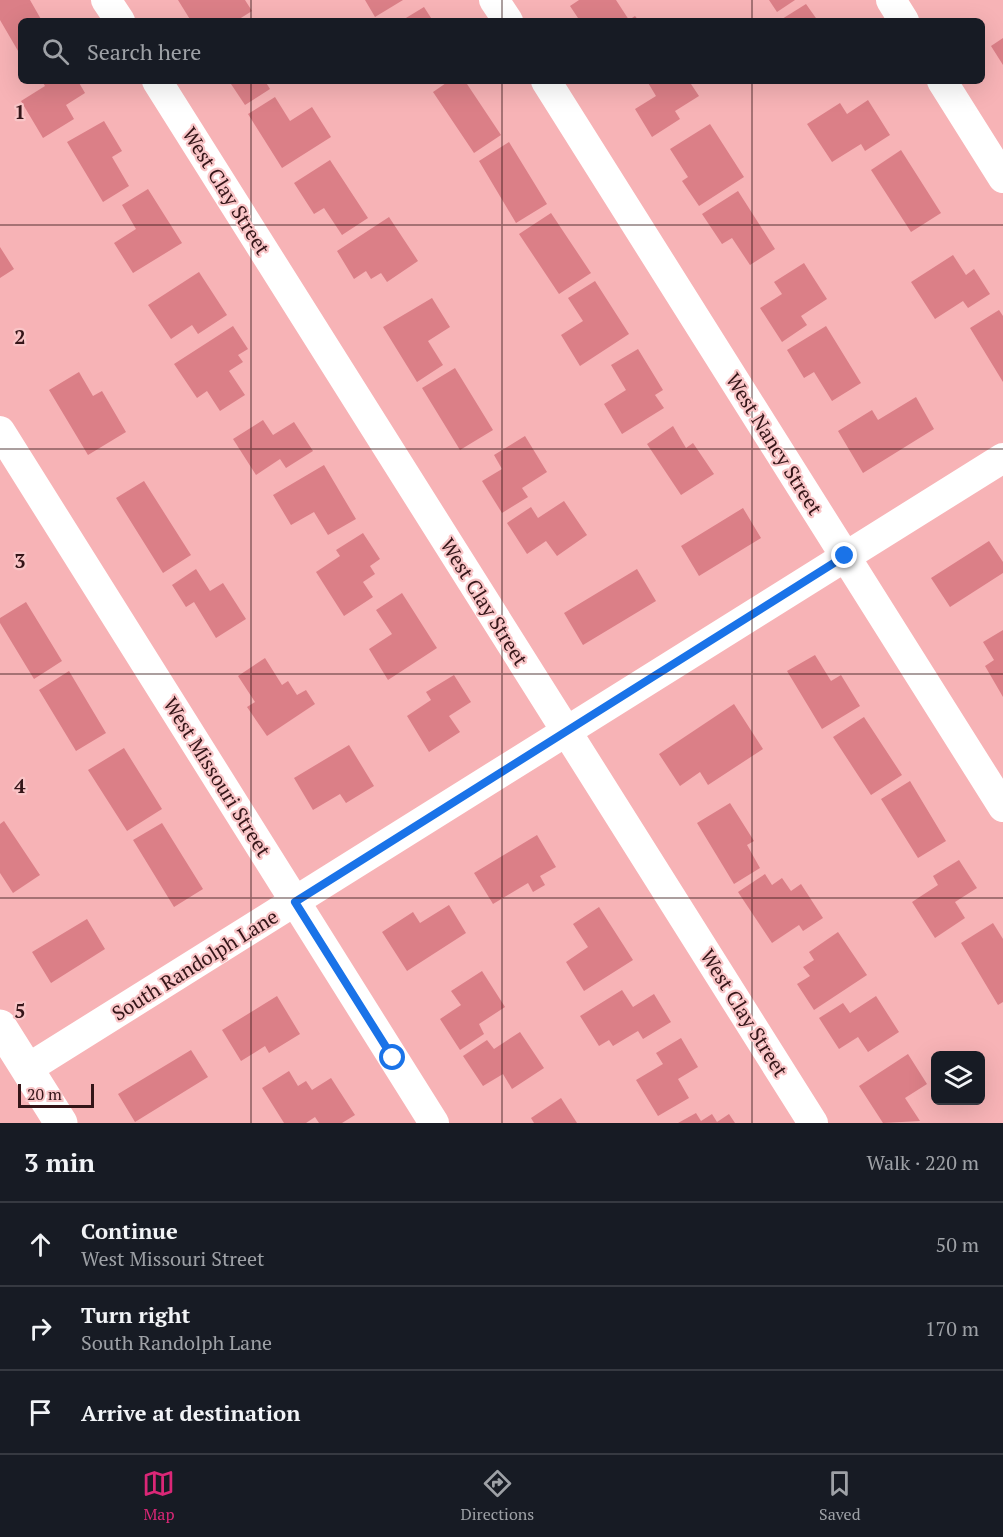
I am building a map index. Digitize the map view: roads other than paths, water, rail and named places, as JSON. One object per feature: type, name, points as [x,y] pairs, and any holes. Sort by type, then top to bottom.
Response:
[{"type":"street","points":[[106,0],[118,18]]},
{"type":"street","points":[[494,0],[506,18]]},
{"type":"street","points":[[891,0],[902,18]]},
{"type":"street","name":"West Clay Street","points":[[159,84],[813,1123]]},
{"type":"street","name":"West Nancy Street","points":[[548,84],[1003,807]]},
{"type":"street","points":[[944,84],[1003,178]]},
{"type":"street","name":"West Missouri Street","points":[[0,431],[434,1123]]},
{"type":"street","name":"South Randolph Lane","points":[[27,1069],[1003,458]]},
{"type":"street","points":[[0,1026],[61,1123]]}]
